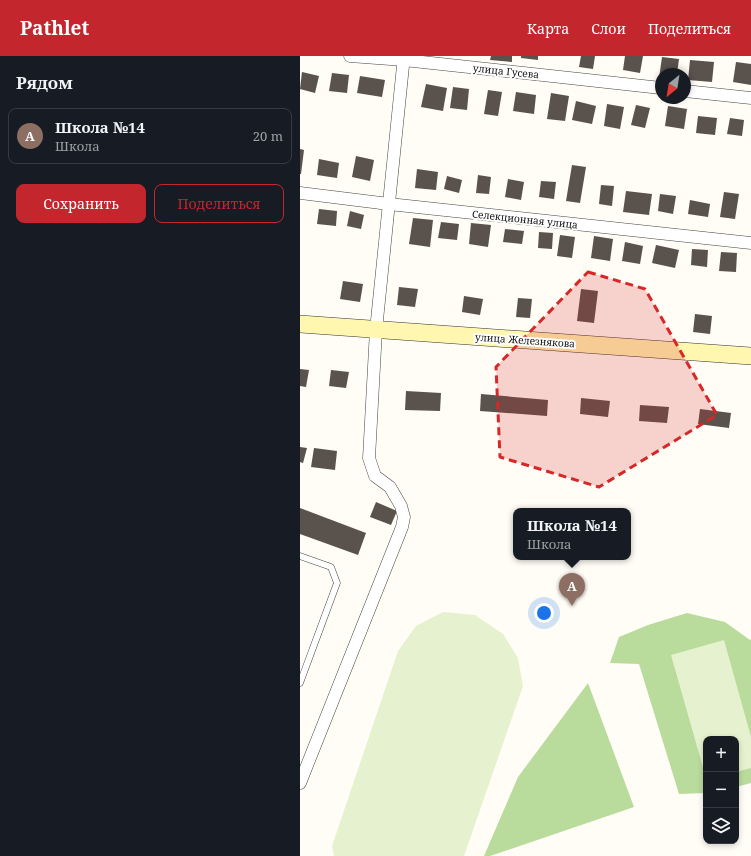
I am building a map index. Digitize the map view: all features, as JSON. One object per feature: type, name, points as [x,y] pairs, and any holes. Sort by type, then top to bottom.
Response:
[{"type":"street","name":"улица Гусева","points":[[350,56],[404,58],[655,87]]},
{"type":"street","points":[[300,783],[402,527],[404,516],[401,506],[390,487],[375,476],[369,458],[376,330],[404,58]]},
{"type":"street","points":[[691,92],[751,98]]},
{"type":"street","name":"Селекционная улица","points":[[300,193],[751,243]]},
{"type":"street","name":"улица Железнякова","points":[[300,324],[751,356]]},
{"type":"lane","points":[[300,556],[331,567],[337,582],[300,683]]},
{"type":"highlighted area","points":[[588,272],[645,289],[717,415],[599,487],[500,457],[496,367]]},
{"type":"green space","points":[[443,612],[475,615],[503,634],[518,658],[523,686],[464,856],[334,856],[332,846],[398,651],[416,626]]},
{"type":"green space","points":[[687,613],[725,622],[750,640],[751,639],[751,783],[739,786],[739,736],[703,736],[703,793],[679,794],[639,664],[610,663],[619,637],[648,625]]},
{"type":"green space","points":[[724,640],[751,737],[751,768],[739,771],[739,736],[703,736],[703,767],[671,655]]},
{"type":"green space","points":[[588,683],[634,807],[490,856],[484,856],[518,777]]},
{"type":"building","points":[[491,56],[512,56],[512,62],[490,60]]},
{"type":"building","points":[[521,56],[538,56],[538,60],[521,58]]},
{"type":"building","points":[[581,56],[595,56],[593,69],[579,67]]},
{"type":"building","points":[[625,56],[643,56],[640,73],[623,70]]},
{"type":"building","points":[[662,57],[679,59],[678,68],[660,68]]},
{"type":"building","points":[[690,60],[714,62],[712,82],[691,80],[691,68],[689,68]]},
{"type":"building","points":[[736,62],[751,64],[751,85],[733,82]]},
{"type":"building","points":[[302,72],[319,76],[315,93],[300,89]]},
{"type":"building","points":[[332,73],[349,75],[347,93],[329,91]]},
{"type":"building","points":[[360,76],[385,80],[382,97],[357,93]]},
{"type":"building","points":[[426,84],[447,88],[443,111],[421,107]]},
{"type":"building","points":[[453,87],[469,89],[467,110],[450,108]]},
{"type":"building","points":[[488,90],[502,92],[498,116],[484,114]]},
{"type":"building","points":[[516,92],[536,95],[534,114],[513,111]]},
{"type":"building","points":[[551,93],[569,96],[565,121],[547,119]]},
{"type":"building","points":[[576,101],[596,106],[592,124],[572,120]]},
{"type":"building","points":[[607,104],[624,107],[620,129],[604,126]]},
{"type":"building","points":[[636,105],[650,108],[645,128],[631,125]]},
{"type":"building","points":[[668,106],[687,109],[684,129],[665,126]]},
{"type":"building","points":[[698,116],[717,118],[715,135],[696,133]]},
{"type":"building","points":[[730,118],[744,120],[742,136],[727,134]]},
{"type":"building","points":[[300,149],[304,150],[301,174],[300,174]]},
{"type":"building","points":[[356,156],[374,160],[370,181],[352,177]]},
{"type":"building","points":[[319,159],[339,163],[337,178],[317,175]]},
{"type":"building","points":[[572,165],[586,167],[580,203],[566,201]]},
{"type":"building","points":[[417,169],[438,172],[436,190],[415,188]]},
{"type":"building","points":[[478,175],[491,177],[489,194],[476,193]]},
{"type":"building","points":[[447,176],[462,180],[459,193],[444,189]]},
{"type":"building","points":[[508,179],[524,182],[521,200],[505,197]]},
{"type":"building","points":[[541,181],[556,182],[554,199],[539,197]]},
{"type":"building","points":[[601,185],[614,186],[612,206],[599,204]]},
{"type":"building","points":[[626,191],[652,194],[649,215],[623,212]]},
{"type":"building","points":[[724,192],[739,194],[735,219],[720,217]]},
{"type":"building","points":[[660,194],[676,196],[673,214],[658,211]]},
{"type":"building","points":[[690,200],[710,204],[708,217],[688,214]]},
{"type":"building","points":[[319,209],[337,211],[336,226],[317,224]]},
{"type":"building","points":[[350,211],[364,215],[361,229],[347,226]]},
{"type":"building","points":[[413,218],[433,220],[430,247],[409,244]]},
{"type":"building","points":[[441,222],[459,224],[457,240],[438,238]]},
{"type":"building","points":[[471,223],[491,225],[488,247],[469,244]]},
{"type":"building","points":[[505,229],[524,231],[522,244],[503,242]]},
{"type":"building","points":[[539,232],[553,233],[552,249],[538,248]]},
{"type":"building","points":[[560,235],[575,237],[572,258],[557,256]]},
{"type":"building","points":[[594,236],[613,239],[610,261],[591,258]]},
{"type":"building","points":[[625,242],[643,246],[640,264],[622,261]]},
{"type":"building","points":[[656,245],[679,250],[675,268],[652,263]]},
{"type":"building","points":[[692,249],[708,250],[707,267],[691,265]]},
{"type":"building","points":[[721,252],[737,253],[736,272],[719,271]]},
{"type":"building","points":[[343,281],[363,284],[360,302],[340,299]]},
{"type":"building","points":[[399,287],[418,289],[415,307],[397,305]]},
{"type":"building","points":[[581,289],[598,291],[594,323],[577,321]]},
{"type":"building","points":[[464,296],[483,299],[480,315],[462,312]]},
{"type":"building","points":[[518,298],[532,299],[530,318],[516,317]]},
{"type":"building","points":[[695,314],[712,316],[710,334],[693,332]]},
{"type":"building","points":[[300,369],[309,370],[306,387],[300,386]]},
{"type":"building","points":[[331,370],[349,372],[346,388],[329,386]]},
{"type":"building","points":[[406,391],[441,393],[440,411],[405,410]]},
{"type":"building","points":[[481,394],[548,400],[547,416],[480,411]]},
{"type":"building","points":[[581,398],[610,401],[608,417],[580,414]]},
{"type":"building","points":[[640,405],[669,407],[667,423],[639,421]]},
{"type":"building","points":[[700,409],[731,413],[729,428],[698,424]]},
{"type":"building","points":[[300,447],[307,448],[303,463],[300,462]]},
{"type":"building","points":[[314,448],[337,451],[335,470],[311,467]]},
{"type":"building","points":[[376,502],[397,511],[391,525],[370,517]]},
{"type":"building","points":[[300,508],[366,533],[358,555],[300,534]]},
{"type":"place","name":"Школа №14","points":[[572,606]]}]
